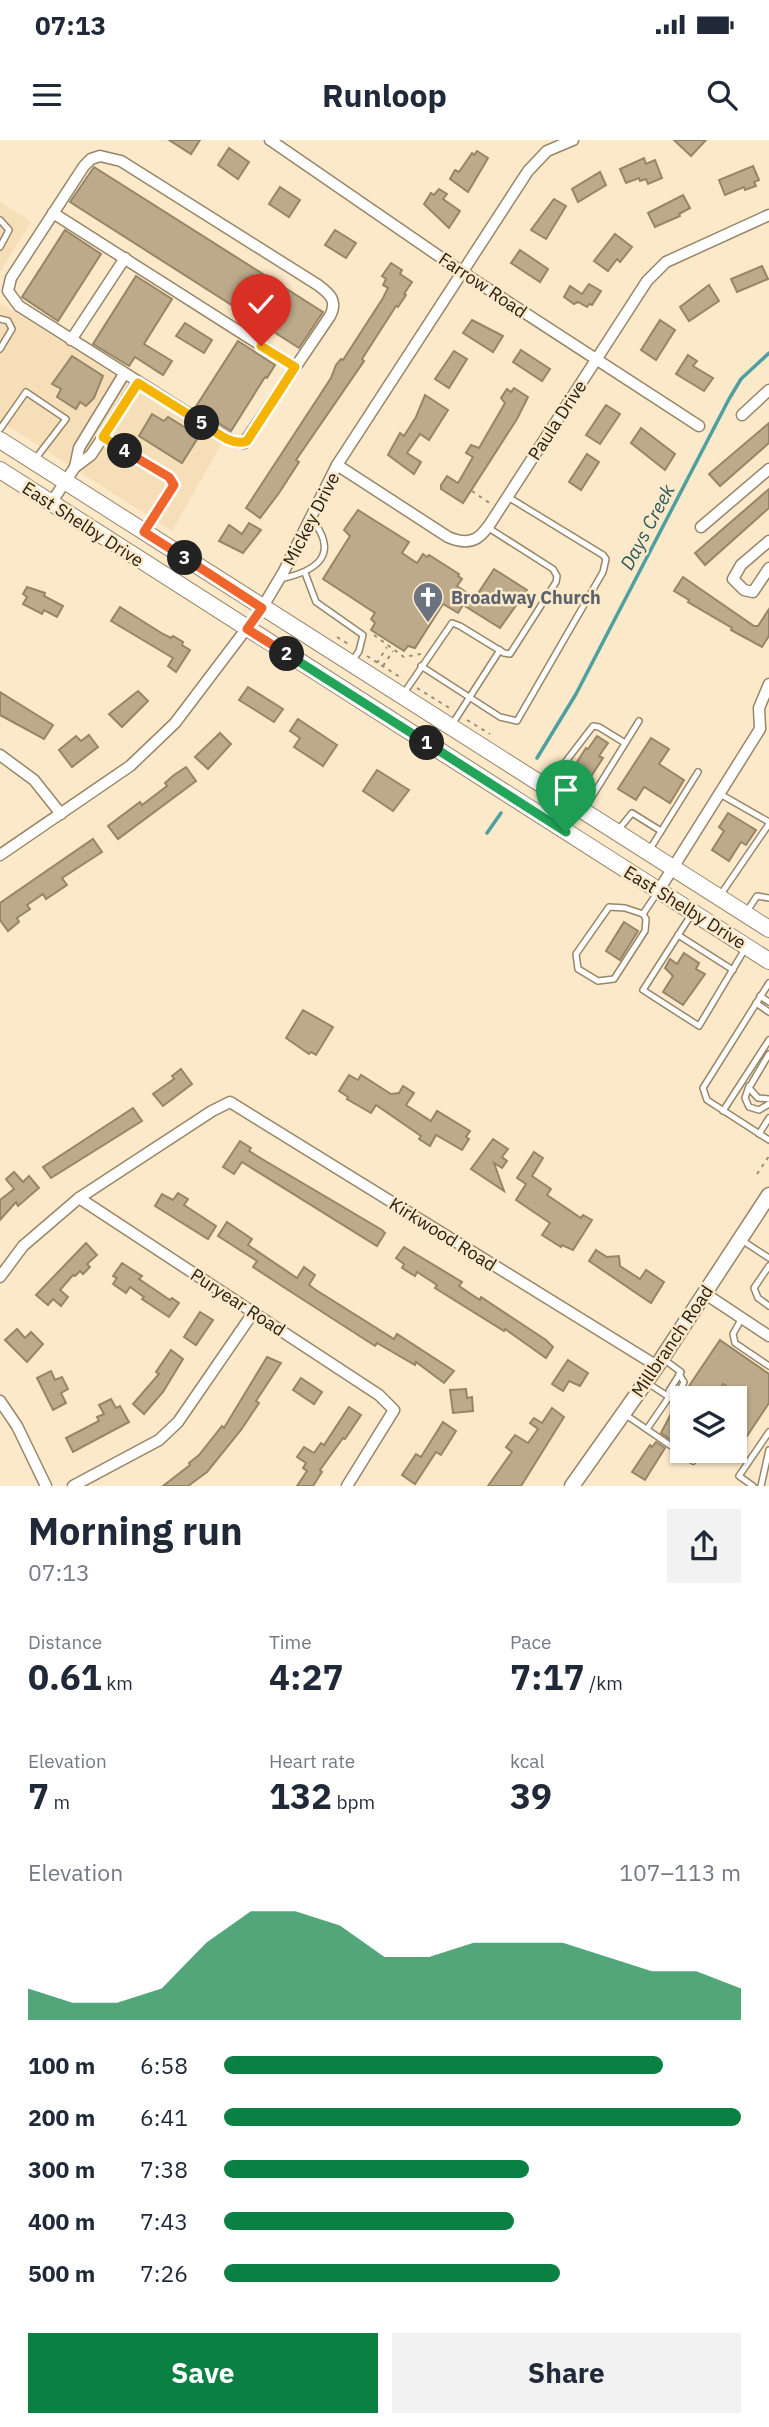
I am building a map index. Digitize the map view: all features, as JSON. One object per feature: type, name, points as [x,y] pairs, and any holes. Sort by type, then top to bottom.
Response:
[{"type":"main road","name":"East Shelby Drive","points":[[0,440],[769,929]]},
{"type":"main road","name":"East Shelby Drive","points":[[0,470],[769,961]]},
{"type":"main road","name":"Millbranch Road","points":[[572,1486],[646,1382],[769,1195]]},
{"type":"street","name":"Farrow Road","points":[[270,140],[462,272],[699,426]]},
{"type":"street","name":"Mickey Drive","points":[[0,855],[130,766],[175,723],[262,608],[280,579],[337,465],[536,161],[547,151],[573,140]]},
{"type":"street","points":[[100,156],[121,161],[318,285],[332,298],[334,306],[330,316],[247,441],[239,443],[223,436],[13,300],[8,291],[11,278],[53,213],[84,166],[92,159],[100,156]]},
{"type":"street","points":[[53,213],[295,367]]},
{"type":"street","name":"Paula Drive","points":[[337,465],[458,541],[476,539],[499,510],[646,281],[666,262],[769,215]]},
{"type":"street","points":[[71,340],[125,258]]},
{"type":"street","points":[[75,467],[79,448],[124,374]]},
{"type":"street","points":[[51,503],[75,467],[91,455],[138,383]]},
{"type":"street","points":[[742,415],[767,396]]},
{"type":"street","points":[[95,421],[106,433]]},
{"type":"street","points":[[701,527],[769,469]]},
{"type":"street","points":[[769,541],[741,565],[733,579],[744,590],[753,592],[769,568]]},
{"type":"street","points":[[659,890],[720,794],[765,732],[758,708],[769,684]]},
{"type":"street","points":[[0,755],[34,780],[61,814]]},
{"type":"street","name":"Kirkwood Road","points":[[79,1198],[230,1102],[659,1362]]},
{"type":"street","points":[[0,1277],[23,1247],[79,1198]]},
{"type":"street","name":"Puryear Road","points":[[79,1198],[379,1395],[394,1410],[347,1486]]},
{"type":"street","points":[[704,1293],[769,1336]]},
{"type":"street","points":[[73,1486],[159,1440],[178,1422],[253,1312]]},
{"type":"street","points":[[0,1401],[17,1426],[46,1486]]},
{"type":"lane","points":[[0,220],[9,230],[0,247]]},
{"type":"lane","points":[[0,319],[8,321],[12,328],[0,349]]},
{"type":"lane","points":[[0,429],[26,392],[66,419],[33,461]]},
{"type":"lane","points":[[106,433],[169,477],[174,485],[144,532]]},
{"type":"lane","points":[[421,666],[507,720],[512,722],[520,718],[606,565],[606,559],[598,551],[507,496]]},
{"type":"lane","points":[[280,579],[305,573],[317,565],[325,551],[323,533],[310,517]]},
{"type":"lane","points":[[402,695],[452,623],[508,654],[512,652],[557,576],[553,569],[487,527]]},
{"type":"lane","points":[[305,573],[316,602],[363,635],[359,651],[351,663]]},
{"type":"lane","points":[[451,726],[500,650]]},
{"type":"lane","points":[[584,810],[639,721]]},
{"type":"lane","points":[[547,786],[593,726],[625,743]]},
{"type":"lane","points":[[648,852],[698,772]]},
{"type":"lane","points":[[719,897],[769,823],[720,794]]},
{"type":"lane","points":[[618,832],[632,813],[661,831]]},
{"type":"lane","points":[[643,914],[659,890]]},
{"type":"lane","points":[[745,914],[757,896],[769,898]]},
{"type":"lane","points":[[609,907],[625,908],[643,914],[646,919],[645,931],[614,979],[598,981],[578,969],[576,954],[609,907]]},
{"type":"lane","points":[[693,912],[643,990],[699,1026],[747,946]]},
{"type":"lane","points":[[678,935],[733,970]]},
{"type":"lane","points":[[769,983],[703,1088],[707,1100],[769,1140]]},
{"type":"lane","points":[[760,996],[769,1002]]},
{"type":"lane","points":[[756,1003],[769,1012]]},
{"type":"lane","points":[[723,1111],[769,1041]]},
{"type":"lane","points":[[769,1054],[745,1093],[747,1105],[759,1110],[769,1102]]},
{"type":"lane","points":[[750,1083],[751,1093],[769,1102]]},
{"type":"lane","points":[[759,1134],[769,1118]]},
{"type":"lane","points":[[740,1239],[769,1258]]},
{"type":"lane","points":[[769,1266],[754,1288],[758,1298],[769,1306]]},
{"type":"lane","points":[[742,1318],[733,1334],[734,1343],[769,1366]]},
{"type":"lane","points":[[647,1429],[669,1397],[679,1390],[684,1382],[681,1372],[659,1362]]},
{"type":"lane","points":[[669,1397],[669,1391],[680,1374]]},
{"type":"lane","points":[[646,1382],[669,1397]]},
{"type":"lane","points":[[623,1413],[670,1445]]},
{"type":"lane","points":[[753,1486],[739,1476],[769,1432]]},
{"type":"lane","points":[[761,1486],[769,1450]]},
{"type":"path","points":[[472,491],[499,510]]},
{"type":"path","points":[[374,635],[407,658],[421,654]]},
{"type":"path","points":[[377,663],[387,646]]},
{"type":"path","points":[[383,666],[393,650]]},
{"type":"path","points":[[757,1174],[769,1156]]},
{"type":"shaded area","points":[[0,201],[31,222],[0,272]]},
{"type":"shaded area","points":[[0,303],[222,443],[172,531],[0,421]]},
{"type":"building","points":[[169,140],[200,140],[191,154]]},
{"type":"building","points":[[674,140],[706,140],[691,156]]},
{"type":"building","points":[[229,148],[249,162],[238,179],[218,165]]},
{"type":"building","points":[[477,151],[488,158],[468,192],[450,179],[455,170],[459,172],[472,153],[474,155]]},
{"type":"building","points":[[644,158],[646,164],[655,160],[662,178],[648,184],[646,179],[640,181],[639,178],[626,183],[620,169]]},
{"type":"building","points":[[753,166],[759,180],[754,182],[756,186],[745,190],[744,187],[725,195],[719,180]]},
{"type":"building","points":[[94,167],[323,312],[299,348],[70,202]]},
{"type":"building","points":[[600,172],[606,185],[578,202],[572,189]]},
{"type":"building","points":[[280,187],[300,200],[289,217],[269,204]]},
{"type":"building","points":[[439,189],[447,194],[443,199],[460,211],[449,228],[424,204],[431,193],[434,195]]},
{"type":"building","points":[[683,195],[690,208],[679,214],[680,216],[655,227],[648,213]]},
{"type":"building","points":[[554,199],[566,206],[546,239],[531,230]]},
{"type":"building","points":[[65,230],[101,254],[58,321],[22,297]]},
{"type":"building","points":[[335,230],[356,243],[346,258],[325,245]]},
{"type":"building","points":[[615,234],[632,247],[620,262],[617,259],[608,271],[594,261]]},
{"type":"building","points":[[520,250],[548,269],[540,282],[511,263]]},
{"type":"building","points":[[391,263],[402,270],[400,274],[412,282],[404,294],[406,295],[398,307],[396,306],[362,359],[364,361],[260,518],[246,508],[331,378],[336,365],[343,360],[383,298],[388,288],[383,285],[386,279],[382,276]]},
{"type":"building","points":[[762,266],[768,279],[737,292],[731,279]]},
{"type":"building","points":[[136,276],[172,299],[144,344],[172,361],[163,375],[135,357],[129,366],[93,344]]},
{"type":"building","points":[[589,284],[601,291],[592,305],[587,307],[578,302],[574,304],[564,297],[570,286],[582,294]]},
{"type":"building","points":[[709,285],[719,301],[689,321],[680,307]]},
{"type":"building","points":[[472,320],[503,336],[493,352],[463,333]]},
{"type":"building","points":[[660,320],[675,330],[656,360],[641,350]]},
{"type":"building","points":[[185,323],[212,340],[204,353],[176,336]]},
{"type":"building","points":[[238,341],[275,365],[231,431],[195,408]]},
{"type":"building","points":[[521,350],[550,369],[542,381],[513,362]]},
{"type":"building","points":[[454,351],[467,359],[449,388],[435,379]]},
{"type":"building","points":[[688,355],[697,361],[693,366],[713,378],[704,391],[676,374]]},
{"type":"building","points":[[72,356],[103,376],[94,398],[86,406],[80,402],[76,409],[57,397],[61,389],[52,384]]},
{"type":"building","points":[[514,388],[528,397],[517,419],[463,503],[441,489],[441,485],[447,476],[458,483],[473,457],[466,453],[471,445],[479,448],[505,403],[501,398],[507,389],[511,392]]},
{"type":"building","points":[[425,395],[448,410],[429,440],[420,434],[407,453],[421,462],[414,474],[388,455],[400,433],[404,436],[416,417]]},
{"type":"building","points":[[606,405],[620,414],[600,444],[586,435]]},
{"type":"building","points":[[152,414],[164,421],[168,417],[199,436],[182,463],[139,436]]},
{"type":"building","points":[[769,423],[769,443],[720,486],[709,474]]},
{"type":"building","points":[[641,428],[675,454],[665,470],[631,443]]},
{"type":"building","points":[[587,454],[599,462],[581,490],[569,482]]},
{"type":"building","points":[[769,489],[769,508],[705,565],[695,553]]},
{"type":"building","points":[[358,510],[409,542],[402,553],[417,563],[423,554],[427,557],[429,555],[459,574],[462,579],[457,586],[475,598],[494,569],[527,590],[500,628],[463,605],[458,613],[443,604],[415,648],[408,646],[404,651],[371,630],[375,623],[371,619],[375,613],[323,579],[350,536],[344,530]]},
{"type":"building","points":[[249,523],[261,530],[243,553],[219,541],[229,525],[242,534]]},
{"type":"building","points":[[683,577],[754,626],[758,626],[769,609],[769,636],[762,647],[731,630],[732,628],[674,591]]},
{"type":"building","points":[[27,587],[45,593],[44,596],[63,606],[57,617],[44,610],[42,614],[23,604],[27,597],[23,594]]},
{"type":"building","points":[[120,607],[163,634],[183,642],[182,645],[190,650],[176,672],[168,666],[173,658],[111,621]]},
{"type":"building","points":[[248,687],[283,709],[274,722],[239,700]]},
{"type":"building","points":[[138,691],[148,701],[122,727],[109,714]]},
{"type":"building","points":[[0,692],[53,725],[44,739],[0,715]]},
{"type":"building","points":[[298,719],[337,745],[323,766],[294,747],[300,738],[290,731]]},
{"type":"building","points":[[220,733],[231,744],[208,769],[195,757]]},
{"type":"building","points":[[89,735],[98,747],[72,767],[59,750],[76,736],[81,741]]},
{"type":"building","points":[[597,736],[608,743],[599,756],[603,758],[583,789],[566,779]]},
{"type":"building","points":[[651,738],[669,749],[659,764],[684,780],[670,803],[644,787],[636,800],[618,789]]},
{"type":"building","points":[[186,767],[196,781],[118,839],[108,826],[140,802],[142,805]]},
{"type":"building","points":[[377,770],[409,790],[393,811],[363,791]]},
{"type":"building","points":[[728,813],[756,830],[746,845],[741,842],[729,861],[712,850],[724,831],[719,827]]},
{"type":"building","points":[[93,839],[102,852],[62,878],[67,885],[46,899],[43,894],[27,905],[30,909],[17,918],[19,922],[8,931],[0,920],[0,903]]},
{"type":"building","points":[[624,922],[638,931],[620,960],[606,951]]},
{"type":"building","points":[[684,953],[699,963],[696,969],[705,974],[683,1005],[663,992],[673,976],[665,968],[670,959],[677,964]]},
{"type":"building","points":[[303,1010],[333,1027],[316,1055],[311,1052],[309,1054],[286,1038]]},
{"type":"building","points":[[181,1069],[192,1084],[163,1106],[153,1094],[174,1079],[172,1076]]},
{"type":"building","points":[[349,1075],[358,1080],[361,1075],[391,1094],[399,1093],[403,1086],[414,1093],[406,1105],[431,1121],[437,1111],[470,1131],[466,1137],[469,1139],[462,1150],[436,1135],[430,1146],[419,1139],[421,1136],[376,1105],[371,1113],[347,1099],[348,1097],[339,1091]]},
{"type":"building","points":[[133,1108],[142,1121],[51,1178],[43,1167]]},
{"type":"building","points":[[493,1139],[508,1149],[502,1157],[507,1161],[502,1168],[494,1163],[504,1191],[471,1169]]},
{"type":"building","points":[[240,1141],[251,1148],[249,1151],[382,1230],[385,1233],[377,1246],[242,1162],[234,1174],[223,1167]]},
{"type":"building","points":[[534,1152],[543,1158],[532,1176],[551,1189],[547,1195],[581,1218],[583,1215],[592,1220],[573,1250],[562,1245],[561,1247],[542,1235],[550,1223],[516,1200],[526,1184],[517,1178]]},
{"type":"building","points":[[14,1172],[23,1182],[29,1176],[39,1188],[18,1206],[16,1202],[0,1220],[0,1200],[14,1189],[6,1179]]},
{"type":"building","points":[[178,1193],[188,1199],[184,1205],[216,1226],[208,1239],[155,1206],[162,1194],[173,1200]]},
{"type":"building","points":[[227,1222],[252,1239],[248,1245],[297,1278],[304,1267],[315,1275],[309,1285],[316,1290],[394,1339],[397,1334],[454,1371],[444,1383],[416,1362],[415,1365],[377,1343],[375,1346],[253,1267],[257,1261],[218,1236]]},
{"type":"building","points":[[86,1243],[97,1255],[87,1264],[90,1267],[83,1274],[80,1271],[73,1275],[60,1290],[68,1297],[61,1306],[53,1299],[48,1305],[36,1295]]},
{"type":"building","points":[[404,1247],[462,1282],[459,1286],[480,1300],[481,1297],[546,1340],[553,1347],[546,1358],[505,1329],[504,1331],[435,1288],[437,1285],[417,1272],[415,1276],[402,1268],[404,1264],[396,1258]]},
{"type":"building","points":[[596,1250],[607,1257],[619,1256],[620,1266],[640,1279],[646,1270],[664,1282],[651,1303],[589,1261]]},
{"type":"building","points":[[122,1263],[142,1276],[139,1279],[179,1303],[169,1317],[142,1299],[144,1297],[130,1287],[126,1293],[113,1284],[117,1278],[113,1276]]},
{"type":"building","points":[[200,1312],[213,1320],[196,1345],[184,1337]]},
{"type":"building","points":[[17,1329],[25,1338],[31,1332],[43,1344],[27,1362],[5,1340]]},
{"type":"building","points":[[720,1340],[769,1374],[769,1403],[747,1436],[747,1386],[689,1386]]},
{"type":"building","points":[[171,1350],[183,1359],[163,1392],[144,1414],[133,1404],[159,1374],[156,1372]]},
{"type":"building","points":[[267,1357],[281,1363],[241,1430],[207,1472],[188,1486],[163,1486],[190,1465],[222,1426],[224,1428]]},
{"type":"building","points":[[568,1360],[588,1373],[580,1386],[569,1381],[563,1391],[552,1384]]},
{"type":"building","points":[[51,1371],[55,1380],[62,1377],[68,1389],[61,1393],[66,1403],[53,1410],[37,1378]]},
{"type":"building","points":[[301,1378],[322,1392],[314,1404],[293,1390]]},
{"type":"building","points":[[466,1389],[467,1398],[472,1397],[473,1411],[453,1413],[450,1390]]},
{"type":"building","points":[[111,1399],[116,1408],[120,1406],[129,1422],[73,1452],[66,1438],[99,1421],[97,1417],[104,1414],[99,1405]]},
{"type":"building","points":[[349,1407],[361,1415],[320,1470],[322,1472],[313,1486],[297,1486],[307,1471],[303,1468],[306,1463],[297,1457],[304,1447],[314,1453],[321,1443],[324,1445]]},
{"type":"building","points":[[552,1408],[564,1417],[521,1486],[488,1486],[512,1452],[506,1447],[515,1435],[528,1443],[538,1429],[530,1423],[534,1418],[542,1423]]},
{"type":"building","points":[[670,1416],[670,1439],[661,1433]]},
{"type":"building","points":[[443,1422],[456,1431],[441,1455],[436,1452],[415,1484],[402,1475],[416,1454],[421,1457]]},
{"type":"building","points":[[656,1442],[665,1448],[645,1480],[632,1472],[650,1445],[652,1447]]},
{"type":"waterway","name":"Days Creek","points":[[537,758],[576,694],[729,399],[741,379],[769,353]]},
{"type":"waterway","name":"Days Creek","points":[[487,833],[501,813]]},
{"type":"place","name":"Broadway Church","points":[[428,624]]},
{"type":"route","points":[[261,346],[295,367],[244,443],[232,441],[138,383],[103,437],[169,477],[174,485],[144,532],[262,608],[247,629],[566,832]]}]
